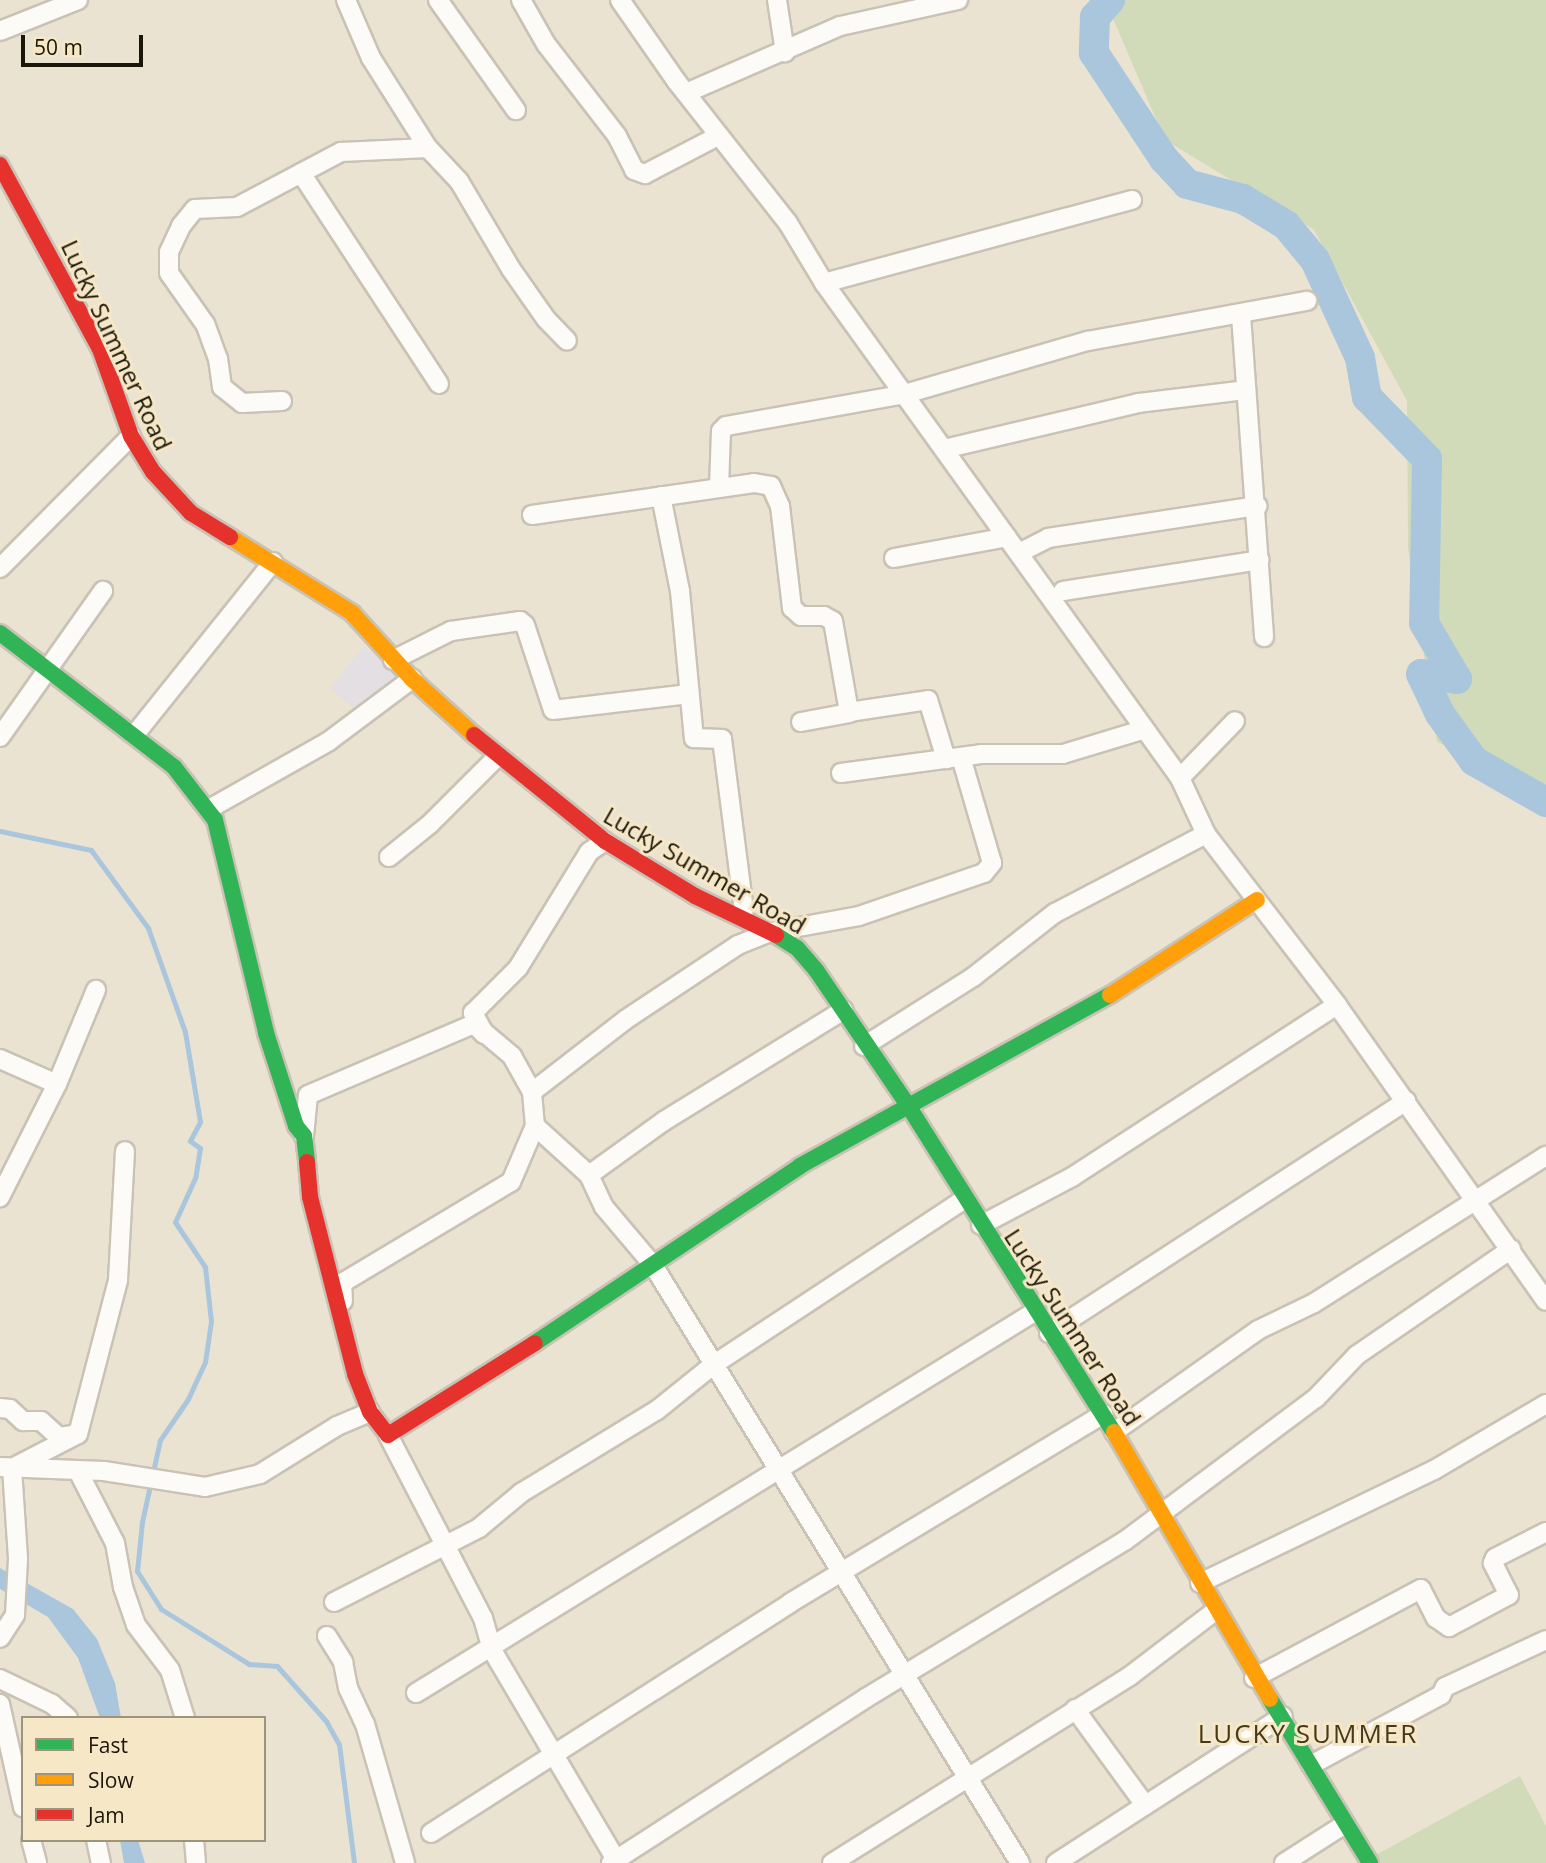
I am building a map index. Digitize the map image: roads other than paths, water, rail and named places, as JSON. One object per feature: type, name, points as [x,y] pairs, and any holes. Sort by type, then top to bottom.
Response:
[{"type":"street","points":[[0,31],[78,0]]},
{"type":"street","points":[[346,0],[371,58],[428,148],[459,181],[511,269],[567,341]]},
{"type":"street","points":[[439,0],[516,110]]},
{"type":"street","points":[[521,0],[546,44],[609,125],[634,170],[645,174],[718,136]]},
{"type":"street","points":[[620,0],[718,136],[788,223],[824,283],[1019,553],[1142,730],[1180,778],[1206,834],[1337,1005],[1478,1200],[1546,1301]]},
{"type":"street","points":[[777,0],[785,52]]},
{"type":"street","points":[[686,93],[734,69],[785,52],[840,26],[958,0]]},
{"type":"street","points":[[282,401],[242,402],[226,393],[209,334],[173,285],[168,264],[178,232],[195,209],[237,207],[341,152],[428,148]]},
{"type":"street","name":"Lucky Summer Road","points":[[0,165],[100,349],[131,436],[153,472],[191,513],[352,613],[412,679],[498,756],[605,841],[695,896],[771,932],[797,948],[844,1010],[864,1046],[909,1107],[1049,1334],[1103,1414],[1254,1678],[1283,1716],[1370,1863]]},
{"type":"street","points":[[301,173],[439,384]]},
{"type":"street","points":[[824,283],[1132,200]]},
{"type":"street","points":[[719,488],[721,430],[726,426],[905,394],[1088,341],[1307,301]]},
{"type":"street","points":[[1241,314],[1258,506],[1264,638]]},
{"type":"street","points":[[944,449],[1139,403],[1246,390]]},
{"type":"street","points":[[0,568],[131,436]]},
{"type":"street","points":[[532,514],[764,483],[776,492],[792,608],[801,616],[824,616],[833,621],[850,713]]},
{"type":"street","points":[[661,496],[680,591],[694,739],[722,739],[744,911]]},
{"type":"street","points":[[1019,553],[1042,539],[1258,506]]},
{"type":"street","points":[[894,558],[1007,537]]},
{"type":"street","points":[[1063,591],[1260,560]]},
{"type":"street","points":[[136,733],[273,562]]},
{"type":"street","points":[[0,737],[103,591]]},
{"type":"street","points":[[393,660],[451,631],[520,621],[525,625],[553,710],[689,694]]},
{"type":"street","points":[[0,633],[136,733],[174,766],[208,809],[225,851],[266,1033],[296,1126],[304,1136]]},
{"type":"street","points":[[208,809],[329,741],[412,679]]},
{"type":"street","points":[[531,1092],[625,1020],[738,945],[771,932],[859,916],[984,873],[992,863],[928,700],[801,722]]},
{"type":"street","points":[[1180,778],[1234,721]]},
{"type":"street","points":[[841,774],[953,758],[1063,754],[1142,730]]},
{"type":"street","points":[[389,857],[430,824],[498,756]]},
{"type":"street","points":[[864,1046],[973,977],[1055,913],[1206,834]]},
{"type":"street","points":[[344,1325],[342,1283],[511,1182],[535,1126],[531,1092],[512,1056],[478,1028],[473,1013],[518,968],[589,852],[605,841]]},
{"type":"street","points":[[388,1435],[653,1265],[800,1166],[1107,996],[1257,900]]},
{"type":"street","points":[[0,1197],[57,1084],[96,990]]},
{"type":"street","points":[[981,1225],[1072,1177],[1337,1005]]},
{"type":"street","points":[[589,1175],[664,1121],[844,1010]]},
{"type":"street","points":[[478,1028],[308,1095],[304,1136],[310,1197],[370,1412],[388,1435],[445,1546],[482,1619],[492,1650],[615,1862],[1163,1515],[1200,1481],[1316,1398],[1351,1361],[1511,1249]]},
{"type":"street","points":[[0,1059],[57,1084]]},
{"type":"street","points":[[1049,1334],[1406,1101]]},
{"type":"street","points":[[535,1126],[589,1175],[604,1207],[653,1265],[840,1573],[906,1676],[964,1776],[1020,1863]]},
{"type":"street","points":[[78,1434],[118,1280],[125,1151]]},
{"type":"street","points":[[1114,1432],[1258,1330],[1314,1303],[1546,1156]]},
{"type":"street","points":[[334,1602],[479,1528],[521,1493],[657,1410],[713,1365],[965,1199]]},
{"type":"street","points":[[416,1693],[492,1650],[670,1536],[781,1472],[1037,1311]]},
{"type":"street","points":[[1200,1583],[1434,1470],[1546,1404]]},
{"type":"street","points":[[0,1408],[10,1409],[23,1421],[41,1421],[59,1437],[78,1434]]},
{"type":"street","points":[[6,1468],[104,1471],[205,1487],[260,1474],[337,1426],[370,1412]]},
{"type":"street","points":[[430,1833],[840,1573],[1103,1414]]},
{"type":"street","points":[[6,1468],[78,1434]]},
{"type":"street","points":[[0,1638],[15,1615],[18,1559],[6,1468]]},
{"type":"street","points":[[78,1471],[115,1543],[123,1587],[136,1625],[170,1670],[184,1716]]},
{"type":"street","points":[[1254,1678],[1421,1589],[1436,1618],[1450,1627],[1509,1595],[1493,1563],[1495,1558],[1546,1532]]},
{"type":"street","points":[[832,1863],[964,1776],[1130,1676],[1215,1611]]},
{"type":"street","points":[[327,1636],[343,1662],[348,1688],[365,1724],[405,1863]]},
{"type":"street","points":[[1311,1765],[1441,1695],[1445,1687],[1546,1640]]},
{"type":"street","points":[[0,1679],[52,1704],[66,1716]]},
{"type":"street","points":[[0,1703],[3,1741],[21,1800]]},
{"type":"street","points":[[1075,1709],[1145,1805]]},
{"type":"street","points":[[1056,1863],[1283,1716]]},
{"type":"street","points":[[1283,1863],[1345,1824]]},
{"type":"street","points":[[32,1842],[37,1863]]},
{"type":"street","points":[[96,1842],[101,1863]]},
{"type":"street","points":[[194,1842],[196,1863]]},
{"type":"water","points":[[0,1568],[73,1609],[97,1639],[115,1683],[121,1716],[99,1716],[78,1658],[48,1617],[0,1589]]},
{"type":"water","points":[[120,1842],[139,1842],[145,1863],[124,1863]]},
{"type":"waterway","points":[[1110,0],[1095,17],[1094,53],[1164,159],[1187,184],[1243,199],[1286,225],[1315,260],[1360,358],[1367,397],[1427,459],[1424,623],[1457,679],[1421,674],[1440,714],[1474,761],[1546,802]]},
{"type":"waterway","points":[[0,831],[91,850],[148,928],[185,1032],[200,1122],[190,1141],[200,1148],[195,1178],[175,1222],[205,1267],[211,1321],[205,1362],[188,1399],[160,1440],[142,1522],[137,1571],[161,1609],[249,1664],[277,1666],[326,1721],[339,1744],[354,1863]]},
{"type":"district","name":"LUCKY SUMMER","points":[[1308,1734]]}]
